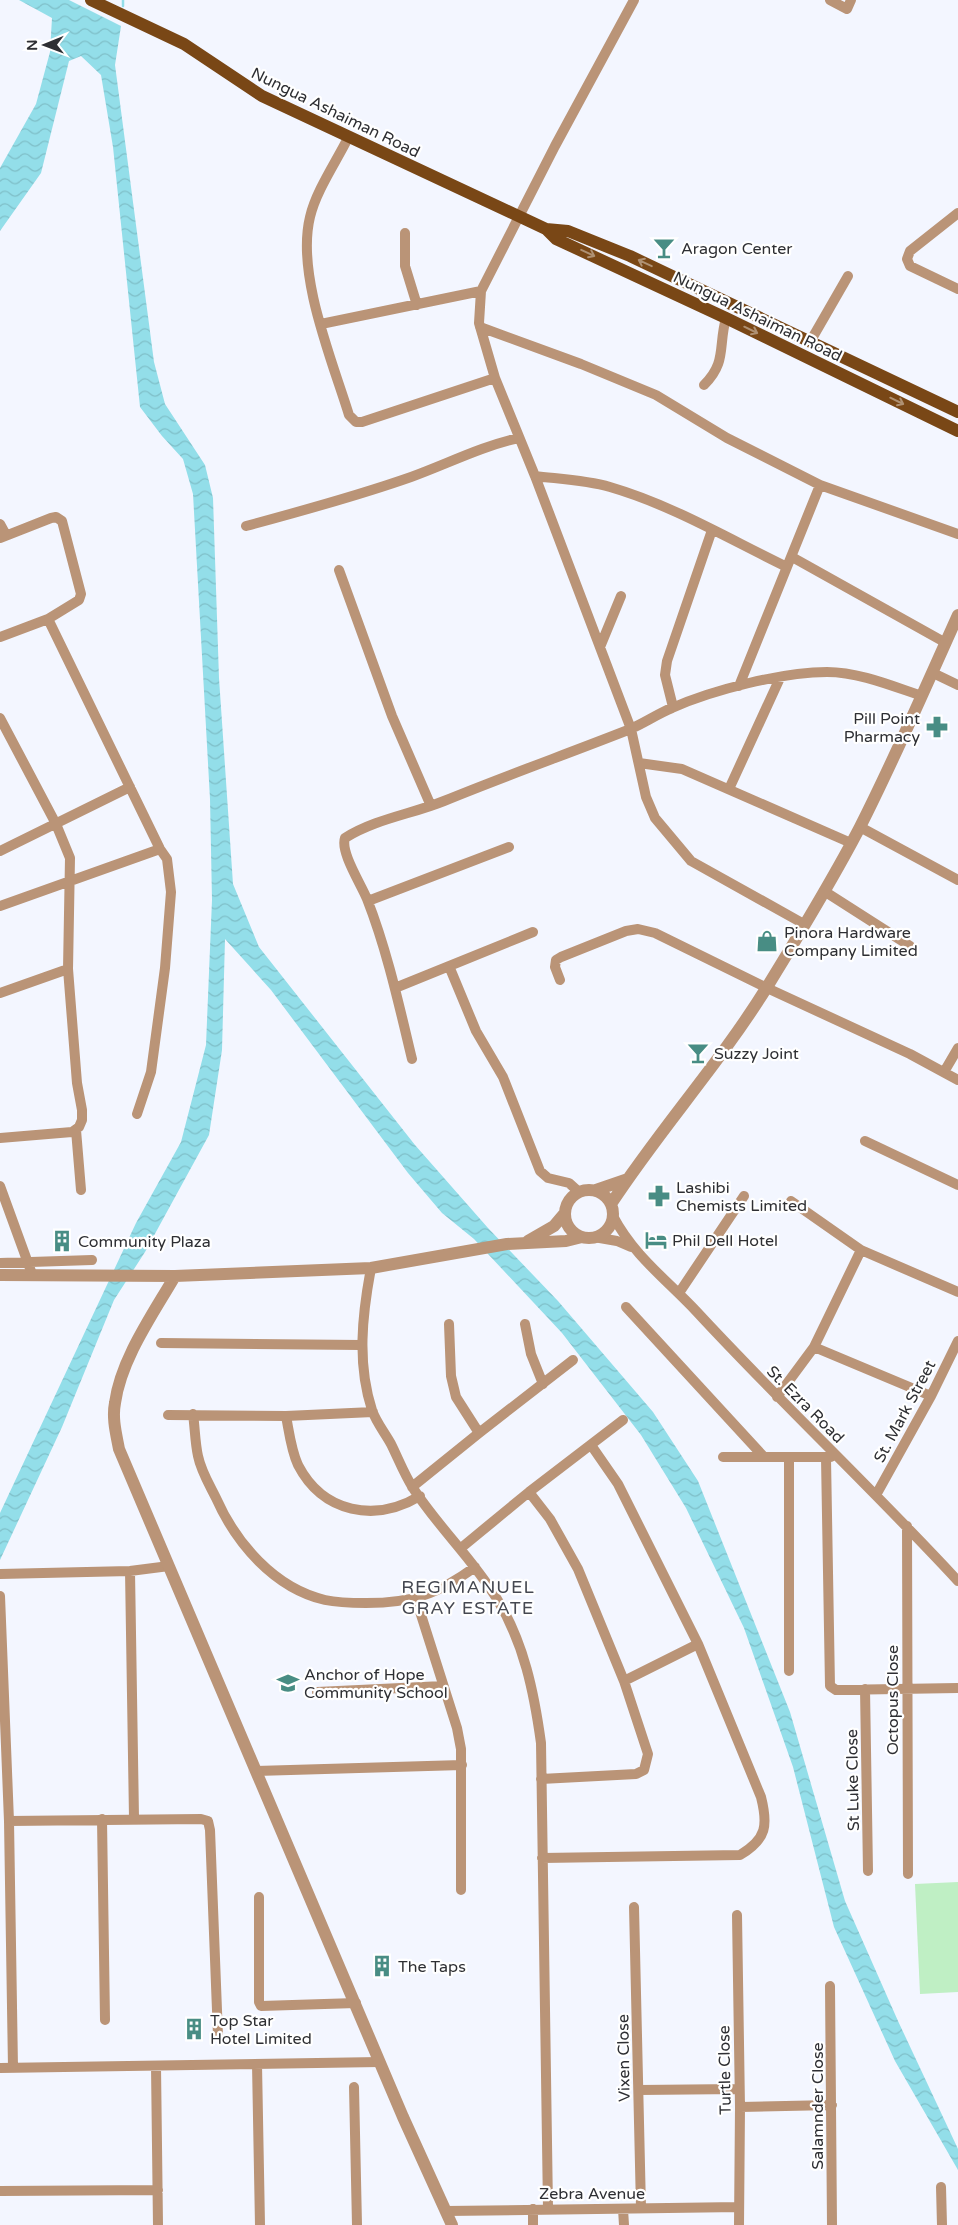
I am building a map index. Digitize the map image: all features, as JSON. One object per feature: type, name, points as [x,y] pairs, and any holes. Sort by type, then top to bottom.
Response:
[{"type":"main road","name":"Nungua Ashaiman Road","points":[[91,0],[162,32],[201,54],[262,96],[348,138],[546,229],[630,256],[958,411]]},
{"type":"main road","name":"Nungua Ashaiman Road","points":[[566,236],[726,318],[958,431]]},
{"type":"street","points":[[634,0],[518,217],[481,292],[478,310],[480,327],[495,378],[535,476],[631,729],[646,797],[655,818],[691,861],[804,924]]},
{"type":"street","points":[[830,0],[847,9],[851,0]]},
{"type":"street","points":[[348,138],[310,217],[308,259],[321,324],[349,415],[356,422],[362,422],[495,378]]},
{"type":"street","points":[[958,213],[910,251],[907,259],[910,266],[958,289]]},
{"type":"street","points":[[405,233],[405,266],[417,304]]},
{"type":"street","points":[[810,342],[848,276]]},
{"type":"street","points":[[321,324],[481,292]]},
{"type":"street","points":[[704,385],[718,369],[721,360],[721,336],[726,318]]},
{"type":"street","points":[[480,327],[581,364],[656,395],[727,438],[820,485],[958,534]]},
{"type":"street","points":[[246,526],[354,496],[461,459],[500,442],[520,438]]},
{"type":"street","points":[[535,476],[610,487],[681,515],[786,567]]},
{"type":"street","points":[[738,686],[820,485]]},
{"type":"street","points":[[0,524],[3,536],[51,518],[56,517],[62,521],[81,594],[79,600],[48,619],[0,637]]},
{"type":"street","points":[[673,707],[665,675],[667,661],[712,530]]},
{"type":"street","points":[[792,557],[946,643]]},
{"type":"street","points":[[339,570],[392,716],[432,806]]},
{"type":"street","points":[[600,648],[621,596]]},
{"type":"street","points":[[0,1263],[30,1268],[175,1276],[370,1268],[507,1244],[566,1241],[588,1237],[607,1230],[612,1210],[628,1179],[727,1047],[766,988],[824,891],[860,827],[933,673],[958,615]]},
{"type":"street","points":[[48,619],[160,850],[168,860],[171,892],[165,968],[151,1072],[137,1114]]},
{"type":"street","points":[[412,1059],[394,988],[368,901],[345,852],[345,838],[360,829],[432,806],[631,729],[673,707],[738,686],[826,672],[840,673],[922,696]]},
{"type":"street","points":[[933,673],[958,685]]},
{"type":"street","points":[[729,789],[780,678]]},
{"type":"street","points":[[0,718],[56,824],[70,858],[68,969],[77,1083],[82,1110],[82,1120],[76,1130],[81,1190]]},
{"type":"street","points":[[639,764],[682,769],[851,843]]},
{"type":"street","points":[[0,851],[130,787]]},
{"type":"street","points":[[860,827],[958,880]]},
{"type":"street","points":[[368,901],[509,847]]},
{"type":"street","points":[[0,906],[160,850]]},
{"type":"street","points":[[824,891],[910,946]]},
{"type":"street","points":[[560,980],[555,966],[556,960],[561,957],[626,931],[638,929],[655,933],[766,988],[910,1054],[958,1080]]},
{"type":"street","points":[[394,988],[533,932]]},
{"type":"street","points":[[449,966],[476,1031],[503,1077],[540,1171],[548,1178],[569,1183],[579,1192]]},
{"type":"street","points":[[0,993],[68,969]]},
{"type":"street","points":[[944,1072],[958,1048]]},
{"type":"street","points":[[0,1138],[63,1134],[76,1130]]},
{"type":"street","points":[[865,1141],[958,1185]]},
{"type":"street","points":[[525,1242],[554,1226],[565,1213],[567,1204],[579,1192],[596,1190],[628,1179]]},
{"type":"street","points":[[0,1186],[30,1268]]},
{"type":"street","points":[[596,1190],[605,1196],[632,1248]]},
{"type":"street","points":[[679,1293],[744,1196]]},
{"type":"street","points":[[791,1201],[861,1250],[958,1292]]},
{"type":"street","points":[[565,1213],[570,1228],[588,1237],[617,1240],[632,1248]]},
{"type":"street","name":"St. Ezra Road","points":[[632,1248],[679,1293],[777,1397],[907,1526],[958,1581]]},
{"type":"street","points":[[777,1397],[814,1348],[861,1250]]},
{"type":"street","points":[[0,1275],[30,1268],[92,1260]]},
{"type":"street","points":[[370,1268],[361,1345],[363,1368],[373,1412],[412,1487],[475,1566],[505,1614],[531,1679],[541,1743],[548,2208]]},
{"type":"street","points":[[175,1276],[134,1347],[120,1382],[115,1402],[114,1418],[120,1449],[380,2062],[452,2225]]},
{"type":"street","points":[[626,1307],[764,1457]]},
{"type":"street","points":[[449,1324],[451,1376],[456,1396],[479,1432]]},
{"type":"street","points":[[525,1324],[531,1354],[543,1384]]},
{"type":"street","name":"St. Mark Street","points":[[876,1495],[931,1396],[958,1341]]},
{"type":"street","points":[[161,1343],[361,1345]]},
{"type":"street","points":[[814,1348],[931,1396]]},
{"type":"street","points":[[412,1487],[479,1432],[573,1360]]},
{"type":"street","points":[[168,1415],[286,1416],[373,1412]]},
{"type":"street","points":[[193,1414],[198,1456],[205,1476],[225,1518],[263,1566],[291,1586],[326,1600],[343,1603],[374,1603],[416,1599],[436,1592],[455,1582],[475,1566]]},
{"type":"street","points":[[286,1416],[297,1463],[307,1480],[321,1495],[337,1506],[375,1511],[404,1506],[420,1496]]},
{"type":"street","points":[[461,1548],[529,1492],[623,1420]]},
{"type":"street","points":[[542,1858],[740,1854],[753,1847],[762,1836],[766,1817],[761,1797],[698,1644],[618,1484],[591,1445]]},
{"type":"street","points":[[723,1457],[826,1458],[837,1456]]},
{"type":"street","points":[[789,1458],[789,1671]]},
{"type":"street","points":[[826,1458],[830,1686],[836,1690],[958,1688]]},
{"type":"street","points":[[529,1492],[550,1520],[578,1569],[624,1681],[648,1754],[644,1770],[636,1774],[541,1779]]},
{"type":"street","name":"Octopus Close","points":[[907,1526],[908,1874]]},
{"type":"street","points":[[0,1574],[130,1571],[169,1566]]},
{"type":"street","points":[[130,1571],[134,1818]]},
{"type":"street","points":[[0,1596],[9,1821],[12,2068]]},
{"type":"street","points":[[416,1599],[458,1728],[462,1765],[461,1890]]},
{"type":"street","points":[[624,1681],[698,1644]]},
{"type":"street","points":[[317,1692],[443,1686]]},
{"type":"street","name":"St Luke Close","points":[[865,1689],[868,1871]]},
{"type":"street","points":[[256,1771],[462,1765]]},
{"type":"street","points":[[9,1821],[134,1818],[201,1819],[208,1821],[210,1824],[218,2036]]},
{"type":"street","points":[[102,1820],[105,2020]]},
{"type":"street","points":[[259,1897],[259,2002],[261,2006],[356,2004]]},
{"type":"street","name":"Vixen Close","points":[[634,1907],[641,2208]]},
{"type":"street","name":"Turtle Close","points":[[737,1915],[740,2089],[739,2225]]},
{"type":"street","name":"Salamnder Close","points":[[830,1986],[832,2225]]},
{"type":"street","points":[[0,2068],[380,2062]]},
{"type":"street","points":[[258,2064],[260,2225]]},
{"type":"street","points":[[156,2066],[158,2225]]},
{"type":"street","points":[[354,2087],[357,2225]]},
{"type":"street","points":[[639,2090],[740,2089]]},
{"type":"street","points":[[740,2107],[832,2105]]},
{"type":"street","points":[[942,2187],[942,2225]]},
{"type":"street","points":[[0,2191],[158,2190]]},
{"type":"street","name":"Zebra Avenue","points":[[446,2211],[548,2208],[739,2207]]},
{"type":"street","points":[[533,2209],[533,2225]]},
{"type":"street","points":[[623,2209],[624,2225]]},
{"type":"green space","points":[[958,1882],[958,1992],[920,1994],[915,1884]]},
{"type":"water","points":[[19,0],[69,0],[121,26],[115,65],[154,362],[165,404],[205,465],[213,498],[219,678],[233,884],[259,947],[415,1145],[488,1228],[558,1301],[653,1412],[698,1481],[790,1712],[845,1901],[898,2021],[958,2149],[958,2170],[895,2061],[834,1927],[793,1767],[744,1628],[686,1508],[641,1435],[562,1333],[474,1239],[442,1213],[408,1173],[271,990],[225,939],[222,1050],[209,1135],[145,1252],[114,1300],[62,1427],[0,1560],[0,1513],[136,1223],[181,1142],[206,1045],[212,900],[210,799],[193,494],[183,459],[162,436],[140,407],[113,147],[101,75],[81,56],[69,61],[41,173],[0,231],[0,168],[36,104],[50,52],[52,18]]},
{"type":"waterway","points":[[123,0],[123,6]]},
{"type":"place","name":"Aragon Center","points":[[664,248]]},
{"type":"place","name":"Pill Point Pharmacy","points":[[937,727]]},
{"type":"place","name":"Pinora Hardware Company Limited","points":[[767,941]]},
{"type":"place","name":"Suzzy Joint","points":[[698,1053]]},
{"type":"place","name":"Lashibi Chemists Limited","points":[[659,1196]]},
{"type":"place","name":"Phil Dell Hotel","points":[[656,1240]]},
{"type":"place","name":"Community Plaza","points":[[62,1241]]},
{"type":"place","name":"Anchor of Hope Community School","points":[[288,1683]]},
{"type":"place","name":"The Taps","points":[[382,1966]]},
{"type":"place","name":"Top Star Hotel Limited","points":[[194,2029]]},
{"type":"district","name":"REGIMANUEL GRAY ESTATE","points":[[468,1597]]}]
